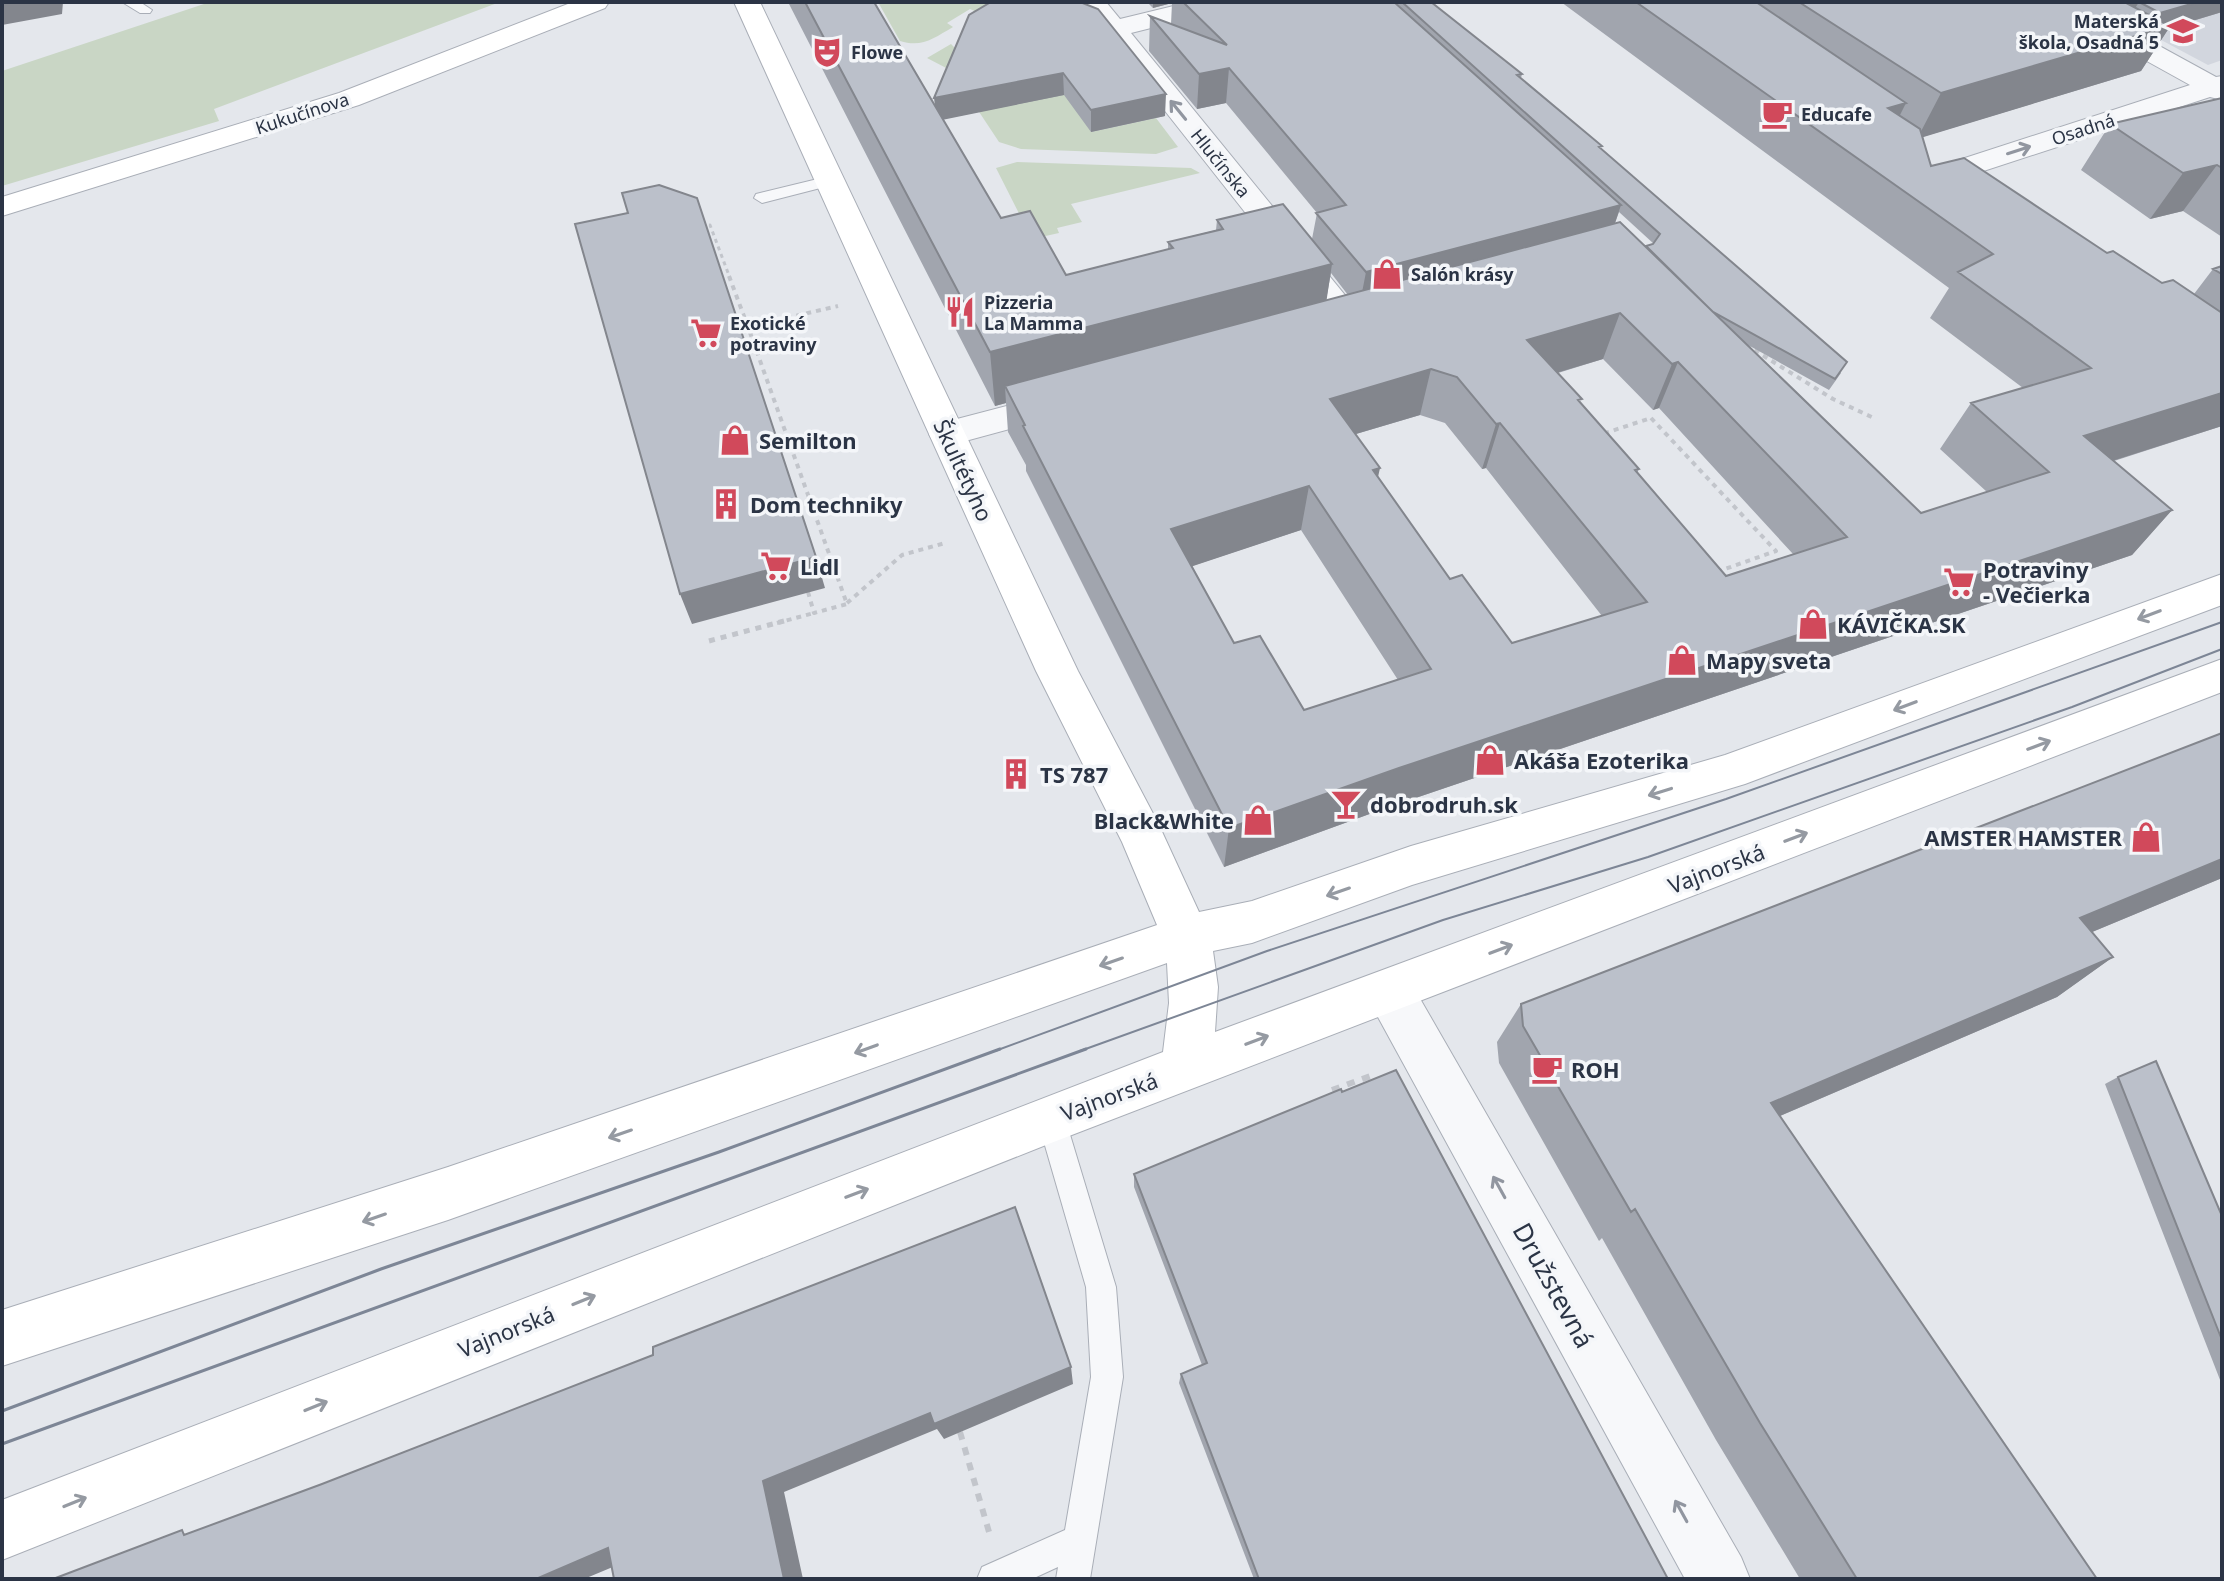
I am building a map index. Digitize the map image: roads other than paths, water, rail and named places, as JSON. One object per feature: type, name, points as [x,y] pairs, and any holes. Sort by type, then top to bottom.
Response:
[{"type":"main road","name":"Kukučínova","points":[[2,207],[362,94],[596,2]]},
{"type":"main road","name":"Škultétyho","points":[[747,2],[1063,686],[1160,878],[1185,936],[1195,1009],[1185,1069]]},
{"type":"main road","points":[[2,1338],[354,1225],[1185,936],[1252,922],[1411,866],[1730,771],[2222,589]]},
{"type":"main road","name":"Vajnorská","points":[[2,1530],[1051,1118],[2222,675]]},
{"type":"street","name":"Hlučínska","points":[[1092,2],[1351,323]]},
{"type":"street","points":[[1113,29],[1222,2]]},
{"type":"street","points":[[2060,2],[2219,87]]},
{"type":"street","name":"Osadná","points":[[1970,192],[1933,166],[2219,87]]},
{"type":"street","points":[[947,434],[1092,395]]},
{"type":"street","name":"Družstevná","points":[[1390,992],[1719,1579]]},
{"type":"lane","points":[[129,2],[145,10]]},
{"type":"lane","points":[[762,198],[830,181]]},
{"type":"lane","points":[[1051,1118],[1101,1287],[1107,1377],[1073,1579]]},
{"type":"lane","points":[[998,1577],[1078,1541]]},
{"type":"tram line","points":[[995,1051],[1267,951],[1726,799],[2222,622]]},
{"type":"tram line","points":[[1080,1051],[1443,920],[1648,857],[2072,707],[2222,649]]},
{"type":"tram line","points":[[2,1411],[381,1269],[719,1152],[1000,1049]]},
{"type":"tram line","points":[[2,1444],[1086,1049]]},
{"type":"place","name":"Materská škola, Osadná 5","points":[[2183,31]]},
{"type":"place","name":"Flowe","points":[[827,52]]},
{"type":"place","name":"Educafe","points":[[1777,114]]},
{"type":"place","name":"Salón krásy","points":[[1387,274]]},
{"type":"place","name":"Pizzeria La Mamma","points":[[960,312]]},
{"type":"place","name":"Exotické potraviny","points":[[706,333]]},
{"type":"place","name":"Semilton","points":[[735,440]]},
{"type":"place","name":"Dom techniky","points":[[726,504]]},
{"type":"place","name":"Lidl","points":[[776,566]]},
{"type":"place","name":"Potraviny - Večierka","points":[[1959,582]]},
{"type":"place","name":"KÁVIČKA.SK","points":[[1813,624]]},
{"type":"place","name":"Mapy sveta","points":[[1682,660]]},
{"type":"place","name":"Akáša Ezoterika","points":[[1490,760]]},
{"type":"place","name":"TS 787","points":[[1016,774]]},
{"type":"place","name":"dobrodruh.sk","points":[[1346,804]]},
{"type":"place","name":"Black&White","points":[[1258,820]]},
{"type":"place","name":"AMSTER HAMSTER","points":[[2146,837]]},
{"type":"place","name":"ROH","points":[[1547,1069]]}]
